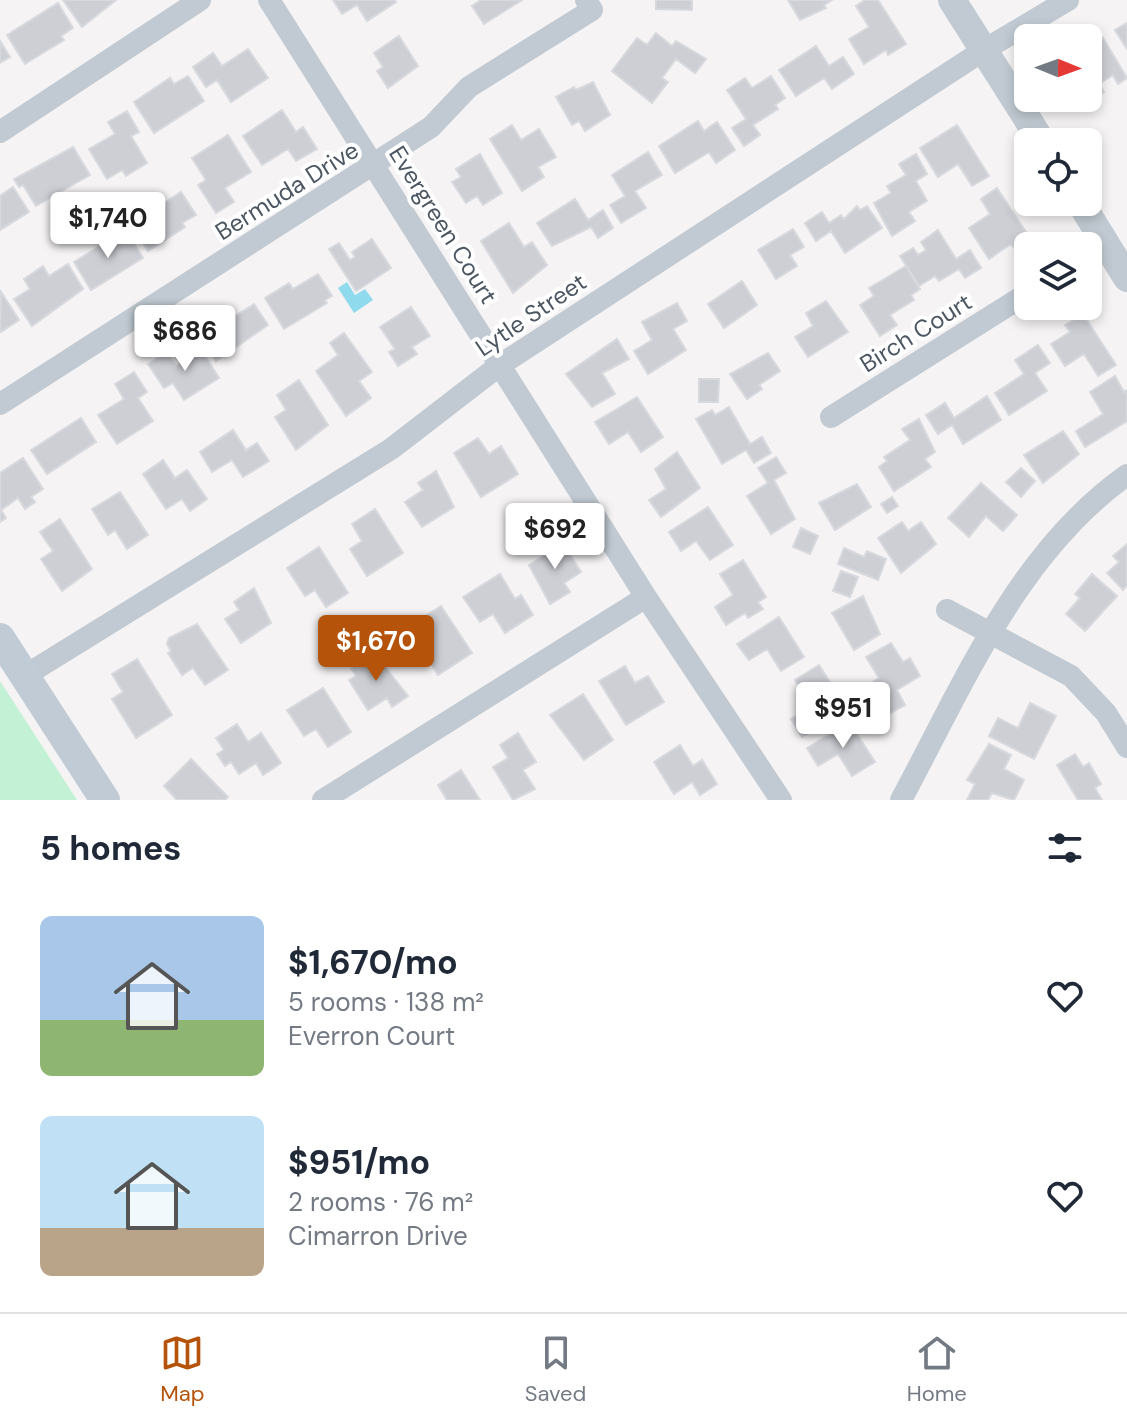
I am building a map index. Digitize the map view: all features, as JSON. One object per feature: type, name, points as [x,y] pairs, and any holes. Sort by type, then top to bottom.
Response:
[{"type":"main road","points":[[0,638],[105,800]]},
{"type":"street","points":[[0,132],[200,0]]},
{"type":"street","name":"Evergreen Court","points":[[269,0],[646,597],[781,800]]},
{"type":"street","points":[[952,0],[1033,128]]},
{"type":"street","name":"Lytle Street","points":[[26,675],[391,449],[500,365],[984,50],[1068,0]]},
{"type":"street","name":"Bermuda Drive","points":[[0,404],[375,166],[431,127],[469,87],[589,5]]},
{"type":"street","points":[[1102,254],[1127,278]]},
{"type":"street","name":"Birch Court","points":[[831,417],[1014,302]]},
{"type":"street","points":[[901,800],[991,632],[1066,526],[1127,475]]},
{"type":"street","points":[[323,800],[646,597]]},
{"type":"street","points":[[947,610],[1071,676],[1106,713],[1127,747]]},
{"type":"green space","points":[[0,681],[77,800],[0,800]]},
{"type":"water","points":[[111,212],[119,224],[101,234],[87,235],[87,222],[97,221]]},
{"type":"water","points":[[347,282],[355,295],[365,289],[373,300],[354,313],[338,288]]},
{"type":"building","points":[[63,0],[116,0],[82,27]]},
{"type":"building","points":[[333,0],[396,2],[367,21],[357,5],[342,14]]},
{"type":"building","points":[[481,0],[522,0],[484,24],[472,6]]},
{"type":"building","points":[[656,0],[692,0],[692,10],[656,9]]},
{"type":"building","points":[[788,0],[832,0],[824,5],[826,8],[800,20]]},
{"type":"building","points":[[865,0],[878,0],[906,44],[888,55],[886,50],[864,64],[849,39],[869,27],[856,6]]},
{"type":"building","points":[[58,3],[73,28],[61,36],[64,40],[25,64],[7,35]]},
{"type":"building","points":[[1127,23],[1127,49],[1115,30]]},
{"type":"building","points":[[656,33],[672,46],[676,41],[706,59],[695,73],[676,59],[662,78],[668,82],[652,103],[612,71],[637,38],[647,45]]},
{"type":"building","points":[[399,36],[418,66],[388,88],[377,71],[383,67],[374,53]]},
{"type":"building","points":[[1102,39],[1127,78],[1118,84],[1113,75],[1102,82]]},
{"type":"building","points":[[0,41],[10,57],[0,63]]},
{"type":"building","points":[[816,46],[829,66],[843,57],[854,74],[832,89],[824,78],[796,96],[779,70]]},
{"type":"building","points":[[248,49],[268,78],[231,102],[217,80],[206,87],[193,67],[213,53],[222,66]]},
{"type":"building","points":[[188,76],[204,101],[154,133],[134,102],[170,78],[174,84]]},
{"type":"building","points":[[771,76],[785,98],[775,105],[778,109],[753,125],[760,135],[744,146],[732,128],[746,119],[727,90],[745,78],[752,88]]},
{"type":"building","points":[[593,82],[610,115],[585,131],[579,121],[572,125],[556,97],[574,87],[576,90]]},
{"type":"building","points":[[282,110],[296,132],[303,127],[317,149],[296,161],[288,149],[262,165],[243,136]]},
{"type":"building","points":[[127,111],[139,132],[131,136],[147,163],[126,176],[122,170],[107,179],[89,149],[115,134],[108,122]]},
{"type":"building","points":[[698,121],[704,131],[717,122],[735,150],[716,163],[709,152],[675,173],[659,146]]},
{"type":"building","points":[[512,125],[521,140],[539,129],[556,157],[538,167],[544,177],[522,191],[490,139]]},
{"type":"building","points":[[957,125],[989,176],[972,186],[958,164],[938,177],[920,148]]},
{"type":"building","points":[[228,135],[251,172],[225,188],[234,202],[216,213],[198,185],[206,180],[192,158]]},
{"type":"building","points":[[73,147],[90,175],[36,206],[23,185],[19,187],[14,179]]},
{"type":"building","points":[[648,152],[662,175],[635,191],[646,208],[621,223],[610,205],[625,196],[612,175]]},
{"type":"building","points":[[480,154],[502,193],[483,205],[477,196],[466,203],[452,182],[461,177],[456,169]]},
{"type":"building","points":[[916,154],[927,174],[916,181],[927,201],[909,212],[915,221],[892,236],[874,203],[891,193],[887,186],[906,175],[899,164]]},
{"type":"building","points":[[13,187],[29,212],[0,230],[0,196]]},
{"type":"building","points":[[997,188],[1026,232],[1014,232],[1014,248],[1011,244],[989,259],[969,228],[990,214],[981,199]]},
{"type":"building","points":[[181,192],[196,215],[182,223],[185,227],[148,251],[131,225]]},
{"type":"building","points":[[575,199],[588,220],[603,210],[613,228],[598,238],[591,227],[552,246],[537,223]]},
{"type":"building","points":[[857,206],[860,210],[867,206],[882,228],[845,253],[831,231],[816,241],[805,223],[822,212],[829,223],[841,215],[844,219]]},
{"type":"building","points":[[509,223],[524,247],[532,242],[547,265],[513,293],[481,241]]},
{"type":"building","points":[[793,229],[804,247],[790,255],[797,266],[776,279],[758,250]]},
{"type":"building","points":[[126,230],[143,258],[91,290],[74,262]]},
{"type":"building","points":[[938,230],[956,259],[970,250],[981,268],[965,278],[959,269],[939,281],[935,276],[919,286],[900,256],[913,248],[918,255],[926,250],[921,242]]},
{"type":"building","points":[[372,239],[391,268],[356,291],[329,249],[339,243],[350,260],[355,257],[352,252]]},
{"type":"building","points":[[68,264],[83,289],[32,326],[14,299],[30,289],[24,279],[43,266],[49,276]]},
{"type":"building","points":[[906,266],[920,289],[911,295],[914,300],[890,315],[897,325],[880,336],[860,305],[874,296],[869,288]]},
{"type":"building","points":[[318,274],[332,296],[325,300],[327,303],[284,329],[265,298],[289,283],[293,289]]},
{"type":"building","points":[[742,281],[757,305],[724,328],[708,304]]},
{"type":"building","points":[[1,292],[19,320],[1,332],[0,331]]},
{"type":"building","points":[[826,301],[848,332],[808,357],[795,337],[813,326],[806,313]]},
{"type":"building","points":[[677,303],[687,321],[673,329],[686,350],[648,374],[634,351],[652,340],[642,322]]},
{"type":"building","points":[[254,304],[268,325],[216,361],[201,338]]},
{"type":"building","points":[[411,307],[430,336],[412,347],[417,354],[398,366],[389,352],[395,349],[380,327]]},
{"type":"building","points":[[1073,320],[1087,320],[1116,365],[1098,376],[1084,354],[1065,366],[1051,344],[1070,332],[1065,325]]},
{"type":"building","points":[[344,333],[372,372],[359,381],[371,398],[346,416],[316,371],[338,355],[330,343]]},
{"type":"building","points":[[617,339],[629,359],[602,373],[615,394],[592,407],[566,374]]},
{"type":"building","points":[[1038,345],[1050,363],[1035,373],[1047,391],[1009,415],[995,393],[1024,374],[1015,360]]},
{"type":"building","points":[[201,349],[219,378],[184,400],[173,383],[164,388],[148,364],[167,352],[176,366]]},
{"type":"building","points":[[768,353],[780,371],[759,385],[762,389],[747,399],[730,374]]},
{"type":"building","points":[[134,372],[147,392],[138,398],[153,421],[117,444],[98,415],[124,399],[115,384]]},
{"type":"building","points":[[1115,376],[1124,392],[1127,390],[1127,421],[1085,447],[1076,431],[1103,414],[1090,392]]},
{"type":"building","points":[[699,379],[719,379],[718,402],[699,402]]},
{"type":"building","points":[[299,380],[328,425],[296,450],[275,417],[286,410],[277,395]]},
{"type":"building","points":[[987,396],[1001,420],[963,444],[952,425],[938,434],[926,415],[945,403],[954,418]]},
{"type":"building","points":[[637,397],[663,437],[641,452],[628,432],[609,444],[595,422]]},
{"type":"building","points":[[729,407],[750,444],[762,437],[771,453],[754,463],[746,450],[722,464],[696,419],[712,410],[715,415]]},
{"type":"building","points":[[81,418],[96,442],[47,474],[31,450]]},
{"type":"building","points":[[919,419],[935,452],[925,459],[931,467],[894,491],[879,467],[887,461],[884,457],[910,440],[902,429]]},
{"type":"building","points":[[233,430],[246,450],[257,443],[269,461],[243,477],[232,460],[212,472],[200,452]]},
{"type":"building","points":[[1063,431],[1079,454],[1043,483],[1024,455]]},
{"type":"building","points":[[478,438],[489,454],[501,446],[518,474],[481,497],[454,453]]},
{"type":"building","points":[[677,452],[700,488],[661,517],[649,500],[666,489],[655,469]]},
{"type":"building","points":[[776,457],[786,473],[774,480],[795,519],[771,534],[747,496],[768,483],[758,468]]},
{"type":"building","points":[[23,458],[43,489],[31,497],[35,502],[25,509],[18,498],[1,510],[6,518],[0,522],[0,473]]},
{"type":"building","points":[[163,460],[175,478],[187,470],[207,499],[190,511],[182,499],[166,509],[143,474]]},
{"type":"building","points":[[1021,468],[1035,481],[1021,497],[1006,482]]},
{"type":"building","points":[[436,471],[454,507],[422,527],[405,502],[423,490],[418,483]]},
{"type":"building","points":[[981,483],[1017,515],[1003,531],[986,516],[969,537],[948,518]]},
{"type":"building","points":[[857,484],[871,507],[835,530],[819,503]]},
{"type":"building","points":[[120,492],[148,535],[127,549],[115,530],[108,535],[92,509]]},
{"type":"building","points":[[892,497],[898,506],[887,513],[881,504]]},
{"type":"building","points":[[708,507],[733,545],[710,560],[696,541],[681,551],[669,532]]},
{"type":"building","points":[[375,509],[403,553],[367,576],[350,549],[362,541],[352,524]]},
{"type":"building","points":[[60,519],[92,569],[62,591],[41,559],[53,551],[40,532]]},
{"type":"building","points":[[902,522],[908,531],[921,522],[936,544],[901,573],[878,538]]},
{"type":"building","points":[[801,528],[818,536],[810,554],[793,547]]},
{"type":"building","points":[[558,536],[581,572],[564,583],[570,592],[550,604],[529,565],[553,550],[548,542]]},
{"type":"building","points":[[1127,544],[1127,585],[1123,590],[1107,573],[1119,562],[1113,556]]},
{"type":"building","points":[[319,547],[348,593],[326,607],[315,590],[305,596],[287,568]]},
{"type":"building","points":[[844,548],[864,557],[867,551],[886,559],[878,580],[838,564]]},
{"type":"building","points":[[743,560],[766,597],[758,602],[763,609],[748,618],[745,613],[726,625],[715,607],[733,595],[720,574]]},
{"type":"building","points":[[841,571],[858,577],[850,597],[833,591]]},
{"type":"building","points":[[500,574],[515,599],[521,595],[533,615],[505,633],[493,614],[480,622],[463,597]]},
{"type":"building","points":[[1092,574],[1117,596],[1085,631],[1066,614],[1080,598],[1075,594]]},
{"type":"building","points":[[254,588],[271,623],[241,643],[225,619],[239,610],[234,602]]},
{"type":"building","points":[[863,596],[880,634],[854,650],[832,613]]},
{"type":"building","points":[[441,606],[472,653],[438,675],[419,645],[430,637],[419,620]]},
{"type":"building","points":[[779,617],[804,657],[781,671],[767,649],[749,660],[737,644]]},
{"type":"building","points":[[197,624],[228,670],[205,685],[193,668],[182,675],[168,653],[171,651],[167,644],[169,638]]},
{"type":"building","points":[[891,643],[903,662],[910,658],[920,676],[897,690],[905,705],[887,715],[876,696],[881,693],[874,681],[879,678],[866,657]]},
{"type":"building","points":[[374,653],[408,696],[392,707],[387,698],[368,710],[349,680],[356,676],[351,668]]},
{"type":"building","points":[[137,659],[172,715],[136,738],[112,699],[123,692],[112,674]]},
{"type":"building","points":[[819,665],[846,707],[802,737],[791,719],[811,706],[795,680]]},
{"type":"building","points":[[625,666],[635,683],[648,676],[664,702],[626,725],[599,681]]},
{"type":"building","points":[[323,688],[351,732],[328,747],[316,729],[304,736],[287,710]]},
{"type":"building","points":[[583,694],[613,740],[584,760],[550,715]]},
{"type":"building","points":[[1030,703],[1056,716],[1034,759],[989,736],[998,718],[1018,728]]},
{"type":"building","points":[[849,722],[875,762],[852,776],[838,754],[818,766],[807,748]]},
{"type":"building","points":[[237,724],[248,742],[261,733],[281,763],[263,775],[256,763],[239,774],[231,762],[225,766],[217,754],[224,750],[216,738]]},
{"type":"building","points":[[518,733],[536,762],[523,770],[535,789],[513,800],[493,767],[508,758],[500,745]]},
{"type":"building","points":[[989,744],[1011,755],[1004,769],[1024,780],[1014,800],[992,793],[988,800],[967,800],[975,784],[967,780]]},
{"type":"building","points":[[680,745],[693,766],[702,760],[717,784],[700,795],[692,782],[674,794],[654,762]]},
{"type":"building","points":[[1075,754],[1083,767],[1089,763],[1101,784],[1095,788],[1102,800],[1078,800],[1057,765]]},
{"type":"building","points":[[191,759],[228,797],[225,800],[177,800],[164,786]]},
{"type":"building","points":[[461,770],[480,800],[447,800],[438,785]]}]
